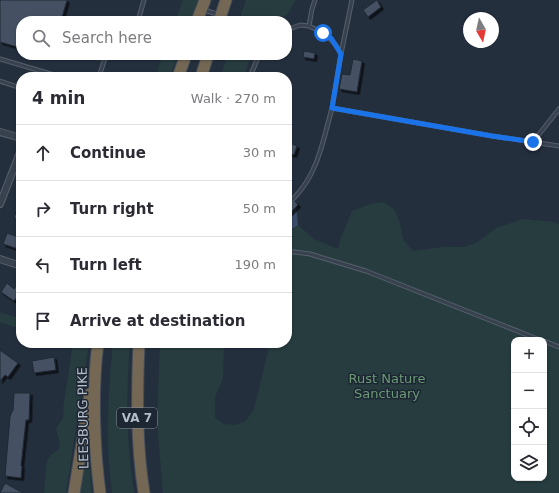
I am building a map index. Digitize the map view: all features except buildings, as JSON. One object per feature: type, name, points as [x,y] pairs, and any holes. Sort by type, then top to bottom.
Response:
[{"type":"highway","points":[[221,16],[226,0]]},
{"type":"highway","points":[[199,16],[203,5]]},
{"type":"highway","points":[[180,72],[184,60]]},
{"type":"highway","points":[[203,72],[206,60]]},
{"type":"highway","name":"LEESBURG PIKE","points":[[97,348],[95,366],[96,435],[100,493]]},
{"type":"highway","name":"VA 7","points":[[139,348],[137,418],[144,493]]},
{"type":"highway","points":[[74,493],[95,366]]},
{"type":"street","points":[[0,132],[16,137]]},
{"type":"street","points":[[0,204],[16,163]]},
{"type":"street","points":[[0,259],[16,264]]},
{"type":"lane","points":[[139,16],[144,0]]},
{"type":"lane","points":[[309,26],[315,0]]},
{"type":"lane","points":[[293,198],[304,187],[314,170],[332,108],[352,0]]},
{"type":"lane","points":[[203,5],[217,16]]},
{"type":"lane","points":[[292,28],[300,25],[309,26],[323,33],[331,38],[341,54]]},
{"type":"lane","points":[[0,59],[44,72]]},
{"type":"lane","points":[[101,72],[104,60]]},
{"type":"lane","points":[[252,72],[257,60]]},
{"type":"lane","points":[[0,82],[16,87]]},
{"type":"lane","points":[[332,108],[559,146]]},
{"type":"lane","points":[[533,142],[559,108]]},
{"type":"lane","points":[[292,252],[310,254],[366,271],[532,337]]},
{"type":"lane","points":[[547,342],[559,347]]},
{"type":"green space","points":[[183,0],[198,0],[192,16],[177,16]]},
{"type":"green space","points":[[246,0],[296,0],[287,15],[284,16],[241,16]]},
{"type":"green space","points":[[161,60],[176,60],[172,72],[157,72]]},
{"type":"green space","points":[[226,60],[249,60],[246,72],[222,72]]},
{"type":"green space","name":"Rust Nature Sanctuary","points":[[383,202],[394,209],[400,223],[403,239],[413,251],[443,247],[464,247],[476,243],[496,228],[523,219],[559,224],[559,493],[163,493],[157,422],[160,348],[224,348],[223,379],[215,397],[215,418],[224,424],[236,425],[246,421],[254,409],[269,348],[292,348],[292,230],[298,225],[314,239],[338,249],[340,240],[352,211],[370,204]]},
{"type":"green space","points":[[0,312],[16,317],[16,327],[0,322]]},
{"type":"green space","points":[[72,348],[88,348],[66,493],[44,493],[47,461],[51,455],[58,450],[60,443],[56,429],[64,415],[63,409]]},
{"type":"green space","points":[[113,348],[130,348],[128,436],[134,493],[112,493],[108,456],[110,380]]},
{"type":"green space","points":[[87,443],[92,493],[78,493]]},
{"type":"water","points":[[292,196],[296,205],[298,225],[292,229]]},
{"type":"route","points":[[323,33],[331,38],[338,46],[341,54],[332,108],[533,142]]}]
